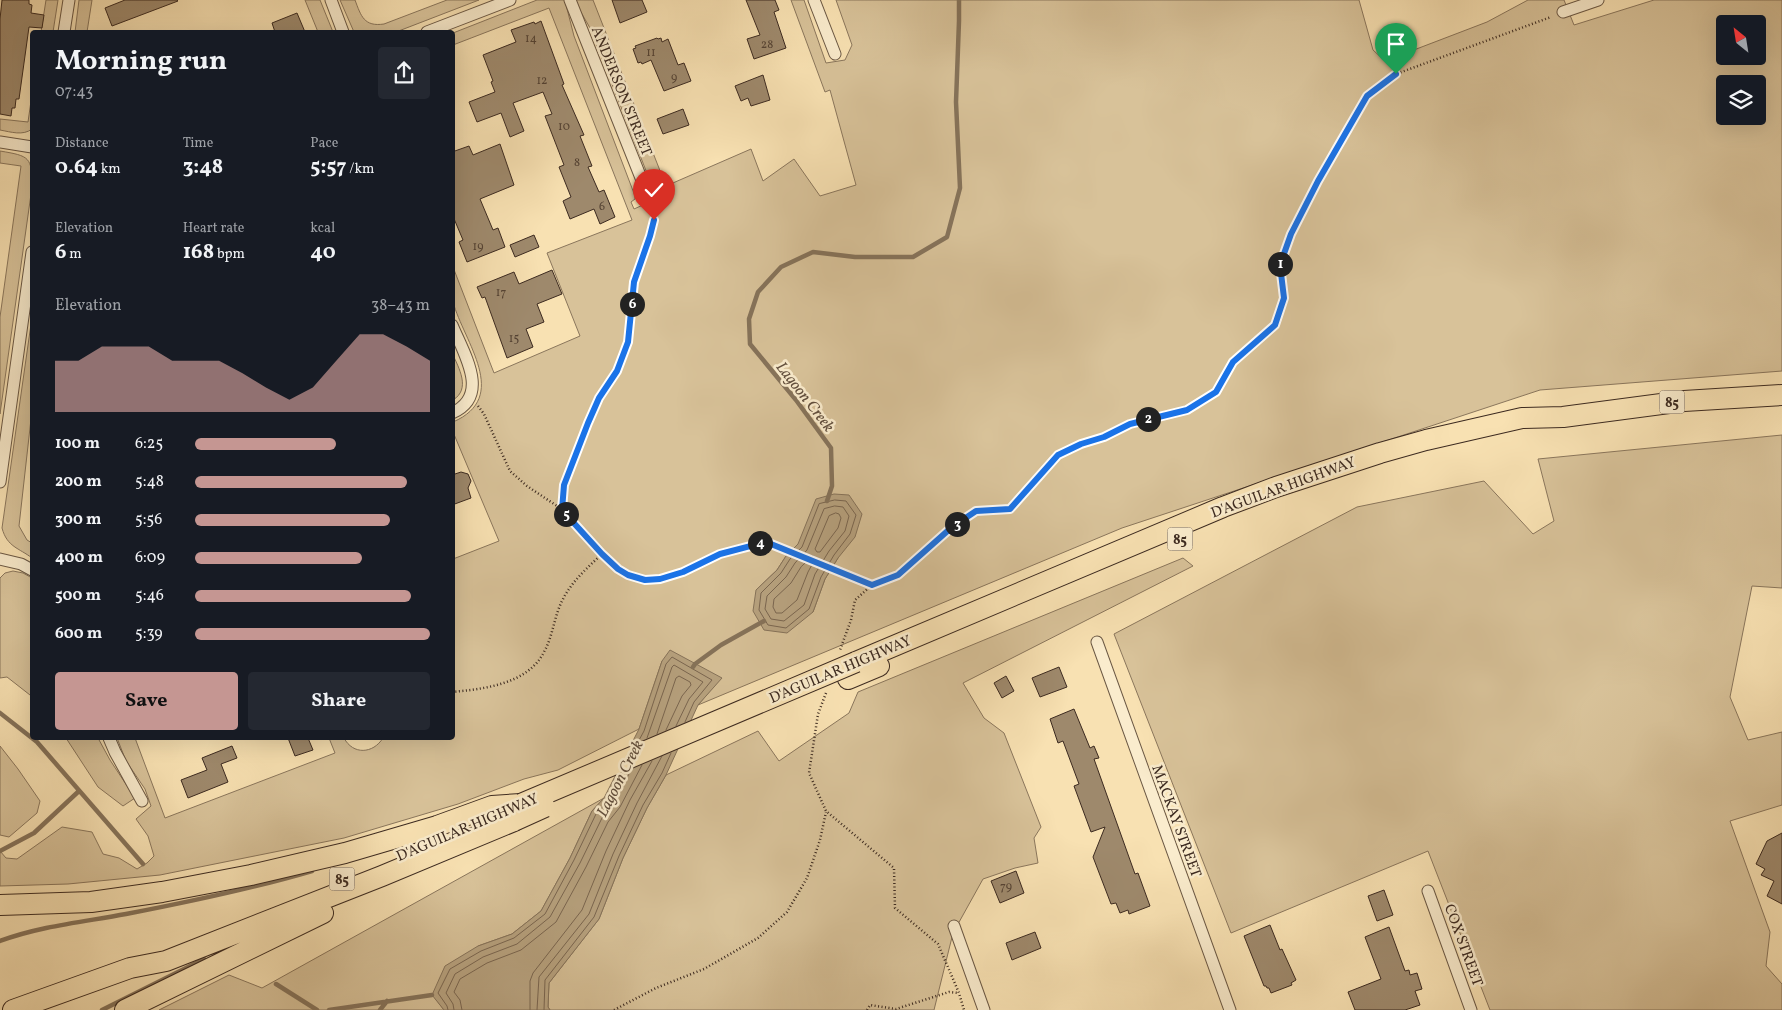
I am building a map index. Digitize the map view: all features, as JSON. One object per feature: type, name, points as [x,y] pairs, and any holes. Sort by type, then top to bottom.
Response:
[{"type":"highway","name":"D'AGUILAR HIGHWAY","points":[[14,1010],[130,968],[166,961],[382,876],[517,812],[847,666],[1282,499],[1355,474],[1470,443],[1523,431],[1564,417],[1684,401],[1782,394]]},
{"type":"highway","points":[[0,905],[90,902],[162,892],[251,875],[345,853],[437,826],[492,806],[517,812]]},
{"type":"highway","name":"D'AGUILAR HIGHWAY","points":[[130,968],[161,950],[517,812]]},
{"type":"highway","points":[[125,1010],[362,894],[382,876]]},
{"type":"street","points":[[64,30],[69,0]]},
{"type":"street","points":[[331,0],[342,30]]},
{"type":"street","points":[[432,30],[510,0]]},
{"type":"street","name":"ANDERSON STREET","points":[[570,0],[647,193]]},
{"type":"street","points":[[814,0],[836,54]]},
{"type":"street","points":[[1563,12],[1598,0]]},
{"type":"street","points":[[0,142],[30,146]]},
{"type":"street","points":[[0,482],[30,266]]},
{"type":"street","points":[[455,334],[473,381],[471,397],[464,406],[455,411]]},
{"type":"street","points":[[0,559],[21,564],[30,569]]},
{"type":"street","name":"MACKAY STREET","points":[[1097,642],[1230,1010]]},
{"type":"street","points":[[110,740],[142,801]]},
{"type":"street","name":"COX STREET","points":[[1428,891],[1471,1010]]},
{"type":"street","points":[[954,926],[984,1010]]},
{"type":"path","points":[[847,666],[851,620],[855,600],[872,585],[898,575],[952,527],[976,511],[1010,509],[1058,455],[1081,444],[1104,437],[1130,424],[1187,410],[1216,392],[1233,362],[1275,325],[1284,298],[1280,265],[1291,234],[1318,181],[1367,96],[1396,74],[1563,12]]},
{"type":"path","points":[[562,510],[564,485],[588,423],[599,398],[617,371],[628,342],[634,282],[654,220],[647,193]]},
{"type":"path","points":[[471,397],[484,414],[510,471],[527,486],[562,510],[602,554],[618,569],[628,575],[645,580],[660,579],[683,572],[720,554],[766,542],[872,585]]},
{"type":"path","points":[[455,691],[504,683],[520,676],[533,666],[544,653],[563,599],[578,577],[602,554]]},
{"type":"path","points":[[828,686],[818,714],[810,773],[826,811],[894,868],[896,908],[938,944],[959,992],[964,1010]]},
{"type":"path","points":[[614,1010],[656,988],[704,969],[758,938],[787,912],[807,878],[820,840],[826,811]]},
{"type":"path","points":[[867,1010],[870,1005],[896,1009],[949,992],[959,992]]},
{"type":"shaded area","points":[[46,0],[58,0],[53,30],[41,30]]},
{"type":"shaded area","points":[[79,0],[92,0],[87,30],[75,30]]},
{"type":"shaded area","points":[[305,0],[320,0],[332,30],[317,30]]},
{"type":"shaded area","points":[[340,0],[355,0],[364,19],[372,24],[384,24],[447,0],[479,0],[401,30],[353,30]]},
{"type":"shaded area","points":[[537,0],[564,0],[574,36],[635,196],[635,199],[631,202],[634,209],[663,196],[662,190],[654,191],[590,28],[574,0],[593,0],[666,186],[751,149],[763,181],[794,159],[820,196],[856,185],[830,90],[825,92],[791,0],[804,0],[826,63],[845,60],[852,45],[836,0],[1359,0],[1373,50],[1385,61],[1487,22],[1528,0],[1564,0],[1574,25],[1654,0],[1782,0],[1782,371],[1540,390],[1122,528],[698,705],[721,678],[662,661],[639,729],[558,770],[524,779],[458,804],[344,838],[160,875],[68,884],[0,886],[0,851],[6,858],[17,859],[62,827],[92,832],[103,854],[119,858],[137,869],[154,856],[148,836],[136,819],[151,806],[145,789],[126,761],[118,740],[136,740],[165,818],[335,753],[330,740],[345,740],[358,750],[369,750],[381,740],[455,740],[455,558],[499,541],[455,437],[455,421],[470,411],[479,398],[481,384],[479,368],[455,307],[455,272],[494,373],[580,336],[547,253],[632,220],[549,8],[455,44],[455,32]],"holes":[[[798,544],[838,558],[825,579],[813,612],[756,590],[777,570],[786,556]]]},
{"type":"shaded area","points":[[30,108],[30,130],[21,133],[0,130],[0,119],[28,122]]},
{"type":"shaded area","points":[[0,151],[18,155],[27,160],[30,164],[30,201],[0,414],[0,317],[21,166],[0,163]]},
{"type":"shaded area","points":[[30,331],[30,428],[19,526],[30,542],[30,557],[10,543],[2,528]]},
{"type":"shaded area","points":[[455,360],[462,378],[461,390],[455,398]]},
{"type":"shaded area","points":[[1782,435],[1782,588],[1752,586],[1730,697],[1748,740],[1782,732],[1782,805],[1730,821],[1770,932],[1766,966],[1782,984],[1782,1010],[1490,1010],[1428,851],[1231,933],[1114,634],[1357,507],[1484,481],[1533,534],[1554,521],[1538,459]]},
{"type":"shaded area","points":[[1183,558],[1193,566],[963,683],[984,718],[1004,733],[1041,827],[1034,838],[1038,863],[1015,868],[983,879],[953,933],[934,1010],[550,1010],[548,1007],[549,983],[599,919],[623,858],[647,808],[666,775],[758,731],[779,761],[849,713],[858,692]]},
{"type":"shaded area","points":[[13,571],[30,577],[30,695],[7,677],[0,678],[0,578],[5,573]]},
{"type":"shaded area","points":[[67,740],[99,740],[135,798],[123,806],[98,787]]},
{"type":"shaded area","points":[[0,746],[40,801],[37,813],[9,837],[0,835]]},
{"type":"shaded area","points":[[604,798],[592,811],[570,858],[541,911],[512,934],[478,946],[432,994],[444,1010],[159,1010],[229,975],[262,988]]},
{"type":"water","points":[[834,494],[849,495],[862,514],[855,537],[838,558],[825,579],[813,612],[787,633],[764,630],[753,611],[756,590],[777,570],[786,556],[798,544],[816,499]]},
{"type":"water","points":[[670,650],[722,678],[698,705],[666,775],[647,808],[623,858],[599,919],[549,983],[548,1007],[550,1010],[444,1010],[432,995],[445,966],[478,946],[512,934],[541,911],[570,858],[592,811],[604,798],[639,729],[662,661]]},
{"type":"building","points":[[2,0],[29,0],[29,4],[32,5],[31,13],[44,15],[42,28],[29,27],[19,99],[16,99],[15,108],[12,108],[11,116],[0,114],[0,19]]},
{"type":"building","points":[[125,0],[178,1],[112,26],[105,8]]},
{"type":"building","points":[[612,0],[642,0],[647,12],[620,23]]},
{"type":"building","points":[[746,0],[775,0],[779,10],[774,12],[786,48],[754,59],[747,39],[760,35]]},
{"type":"building","points":[[297,13],[304,30],[274,30],[272,23]]},
{"type":"building","points":[[541,21],[564,84],[562,85],[584,135],[580,136],[592,166],[588,167],[599,192],[604,190],[615,217],[600,224],[594,209],[570,219],[563,201],[571,197],[559,167],[564,165],[545,116],[552,114],[543,92],[513,103],[524,131],[510,137],[501,113],[477,122],[469,102],[495,92],[483,55],[516,42],[511,30]]},
{"type":"building","points":[[661,38],[662,42],[668,39],[678,65],[684,63],[691,81],[664,91],[651,60],[642,64],[641,62],[638,63],[633,49],[636,48],[635,46]]},
{"type":"building","points":[[763,75],[770,100],[751,106],[748,98],[741,101],[735,86]]},
{"type":"building","points":[[683,109],[689,125],[663,134],[657,119]]},
{"type":"building","points":[[500,144],[514,185],[480,199],[493,230],[498,228],[505,247],[467,262],[459,242],[463,240],[455,221],[455,151],[469,146],[473,155]]},
{"type":"building","points":[[534,235],[539,247],[515,257],[510,245]]},
{"type":"building","points":[[552,270],[562,294],[537,304],[544,322],[526,329],[533,347],[507,358],[485,297],[482,298],[477,287],[514,272],[519,284]]},
{"type":"building","points":[[461,472],[468,474],[471,481],[468,488],[471,498],[455,504],[455,474]]},
{"type":"building","points":[[1059,667],[1067,687],[1040,697],[1032,678]]},
{"type":"building","points":[[1006,676],[1014,691],[1002,698],[994,683]]},
{"type":"building","points":[[1074,709],[1090,748],[1094,746],[1099,758],[1094,759],[1135,874],[1138,873],[1150,906],[1129,914],[1128,910],[1120,913],[1116,903],[1111,904],[1093,857],[1105,827],[1091,832],[1074,786],[1079,784],[1063,741],[1058,743],[1050,719]]},
{"type":"building","points":[[289,740],[309,740],[313,750],[295,756]]},
{"type":"building","points":[[232,746],[237,758],[221,764],[228,782],[188,798],[181,780],[207,770],[202,758]]},
{"type":"building","points":[[1782,833],[1782,904],[1767,896],[1774,881],[1761,875],[1765,869],[1756,864],[1767,841]]},
{"type":"building","points":[[1016,871],[1024,893],[1000,903],[991,881]]},
{"type":"building","points":[[1384,890],[1393,915],[1377,921],[1368,896]]},
{"type":"building","points":[[1270,925],[1280,950],[1282,949],[1296,980],[1291,983],[1292,985],[1271,993],[1269,988],[1264,986],[1244,936]]},
{"type":"building","points":[[1389,927],[1405,971],[1409,970],[1410,975],[1417,973],[1422,989],[1415,991],[1420,1005],[1405,1010],[1355,1010],[1348,992],[1381,979],[1365,937]]},
{"type":"building","points":[[1035,932],[1041,948],[1012,960],[1006,943]]},
{"type":"waterway","name":"Lagoon Creek","points":[[827,501],[832,486],[831,448],[796,400],[750,344],[749,319],[758,292],[781,267],[813,252],[855,257],[913,257],[947,237],[960,188],[956,102],[959,0]]},
{"type":"waterway","name":"Lagoon Creek","points":[[693,667],[721,645],[764,621]]},
{"type":"waterway","points":[[0,713],[30,737]]},
{"type":"waterway","points":[[34,740],[143,864]]},
{"type":"waterway","points":[[0,851],[34,833],[79,791]]},
{"type":"waterway","points":[[0,941],[47,928],[219,895],[312,871]]},
{"type":"waterway","points":[[102,1010],[204,959]]},
{"type":"waterway","points":[[276,984],[317,1010]]},
{"type":"waterway","points":[[329,1010],[432,995]]},
{"type":"waterway","points":[[380,1010],[387,1001]]},
{"type":"route","points":[[654,220],[634,282],[628,342],[617,371],[599,398],[588,423],[564,485],[562,510],[618,569],[628,575],[645,580],[660,579],[683,572],[720,554],[766,542],[872,585],[898,575],[952,527],[976,511],[1010,509],[1058,455],[1081,444],[1104,437],[1130,424],[1187,410],[1216,392],[1233,362],[1275,325],[1284,298],[1280,265],[1291,234],[1318,181],[1367,96],[1396,74]]}]
